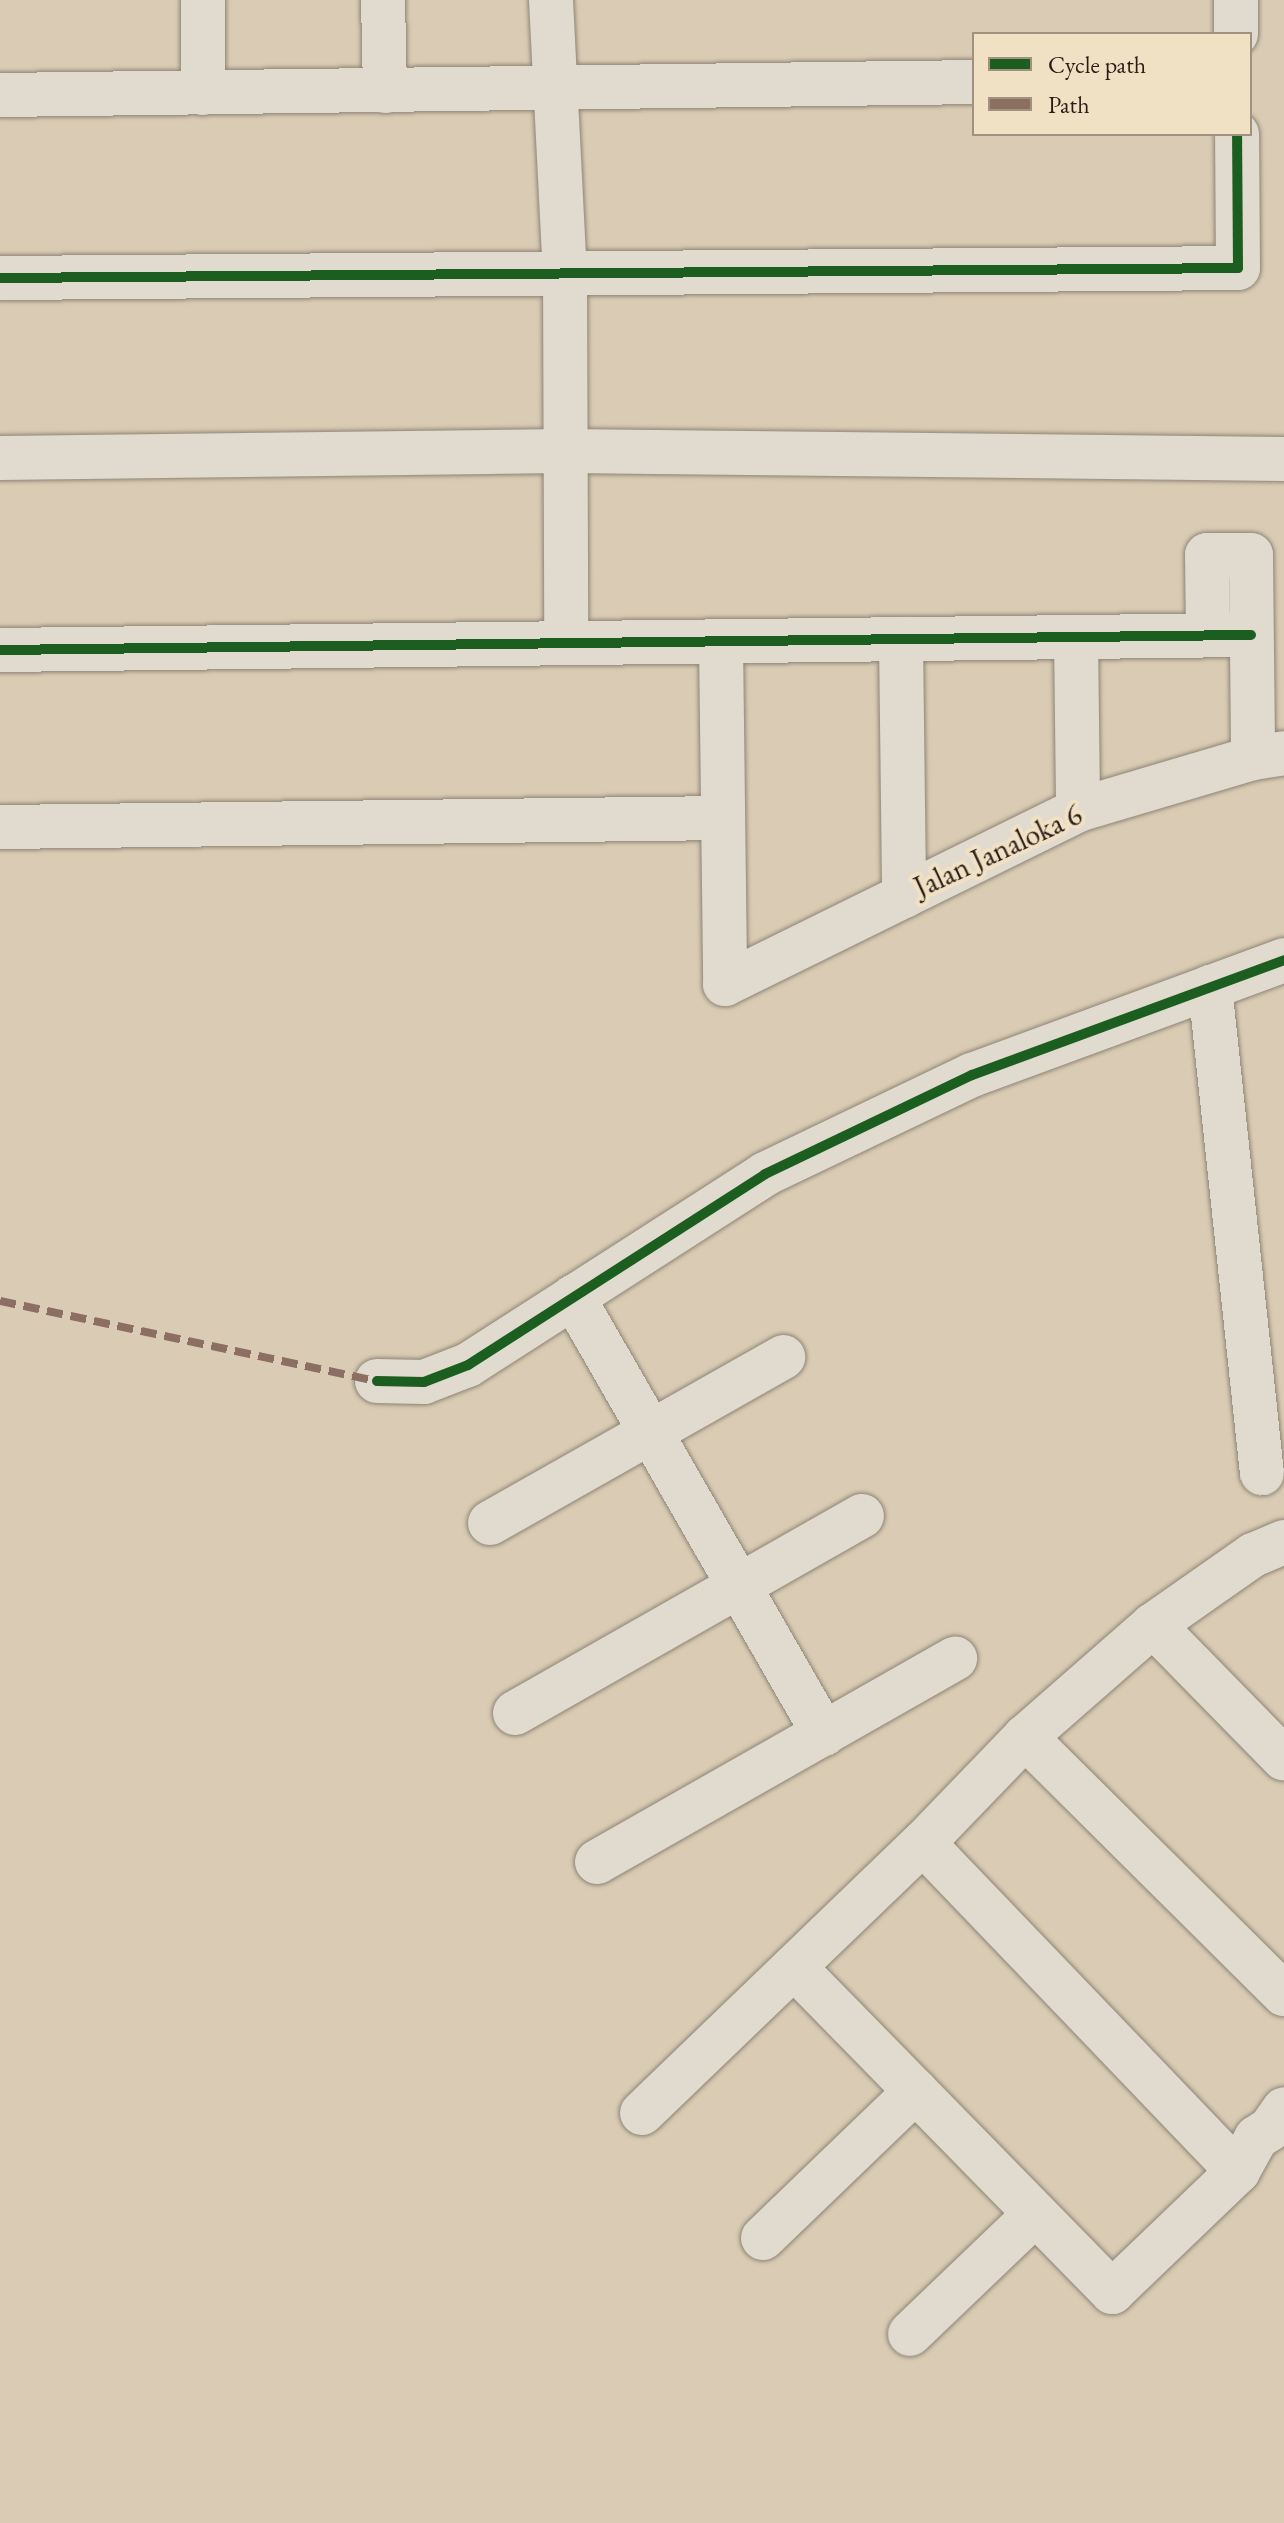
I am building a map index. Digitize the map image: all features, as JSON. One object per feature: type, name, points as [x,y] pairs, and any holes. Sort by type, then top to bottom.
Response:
[{"type":"street","points":[[203,0],[203,93]]},
{"type":"street","points":[[383,0],[385,91]]},
{"type":"street","points":[[551,0],[565,273],[566,643]]},
{"type":"street","points":[[1236,0],[1236,32]]},
{"type":"street","points":[[0,95],[556,90],[972,82]]},
{"type":"street","points":[[0,278],[1238,268],[1237,136]]},
{"type":"street","points":[[0,458],[564,451],[1284,459]]},
{"type":"street","points":[[1208,635],[1207,555],[1251,555],[1251,635],[1268,756]]},
{"type":"street","points":[[0,650],[1251,635]]},
{"type":"street","points":[[1076,637],[1078,810]]},
{"type":"street","points":[[901,639],[904,896]]},
{"type":"street","points":[[0,827],[723,818],[721,641]]},
{"type":"street","name":"Jalan Janaloka 6","points":[[723,818],[725,984],[1078,810],[1268,756]]},
{"type":"street","points":[[377,1381],[424,1382],[447,1375],[800,1155],[1001,1062],[1284,960]]},
{"type":"street","points":[[1210,987],[1262,1473]]},
{"type":"street","points":[[573,1297],[824,1734]]},
{"type":"street","points":[[490,1523],[783,1357]]},
{"type":"street","points":[[515,1713],[862,1516]]},
{"type":"street","points":[[642,2113],[923,1843],[1025,1737],[1153,1625],[1253,1555],[1284,1542]]},
{"type":"street","points":[[1153,1625],[1284,1759]]},
{"type":"street","points":[[597,1862],[955,1659]]},
{"type":"street","points":[[1025,1737],[1284,1994]]},
{"type":"street","points":[[923,1843],[1238,2171]]},
{"type":"street","points":[[794,1967],[1112,2292],[1238,2171],[1256,2138],[1270,2129],[1284,2109]]},
{"type":"street","points":[[763,2238],[916,2091]]},
{"type":"street","points":[[910,2334],[1035,2214]]},
{"type":"marked path","points":[[0,1301],[377,1381]]},
{"type":"cycle path","points":[[0,278],[1238,268],[1237,136]]},
{"type":"cycle path","points":[[0,650],[1251,635]]},
{"type":"cycle path","points":[[377,1381],[424,1382],[468,1365],[765,1174],[972,1075],[1284,960]]}]
